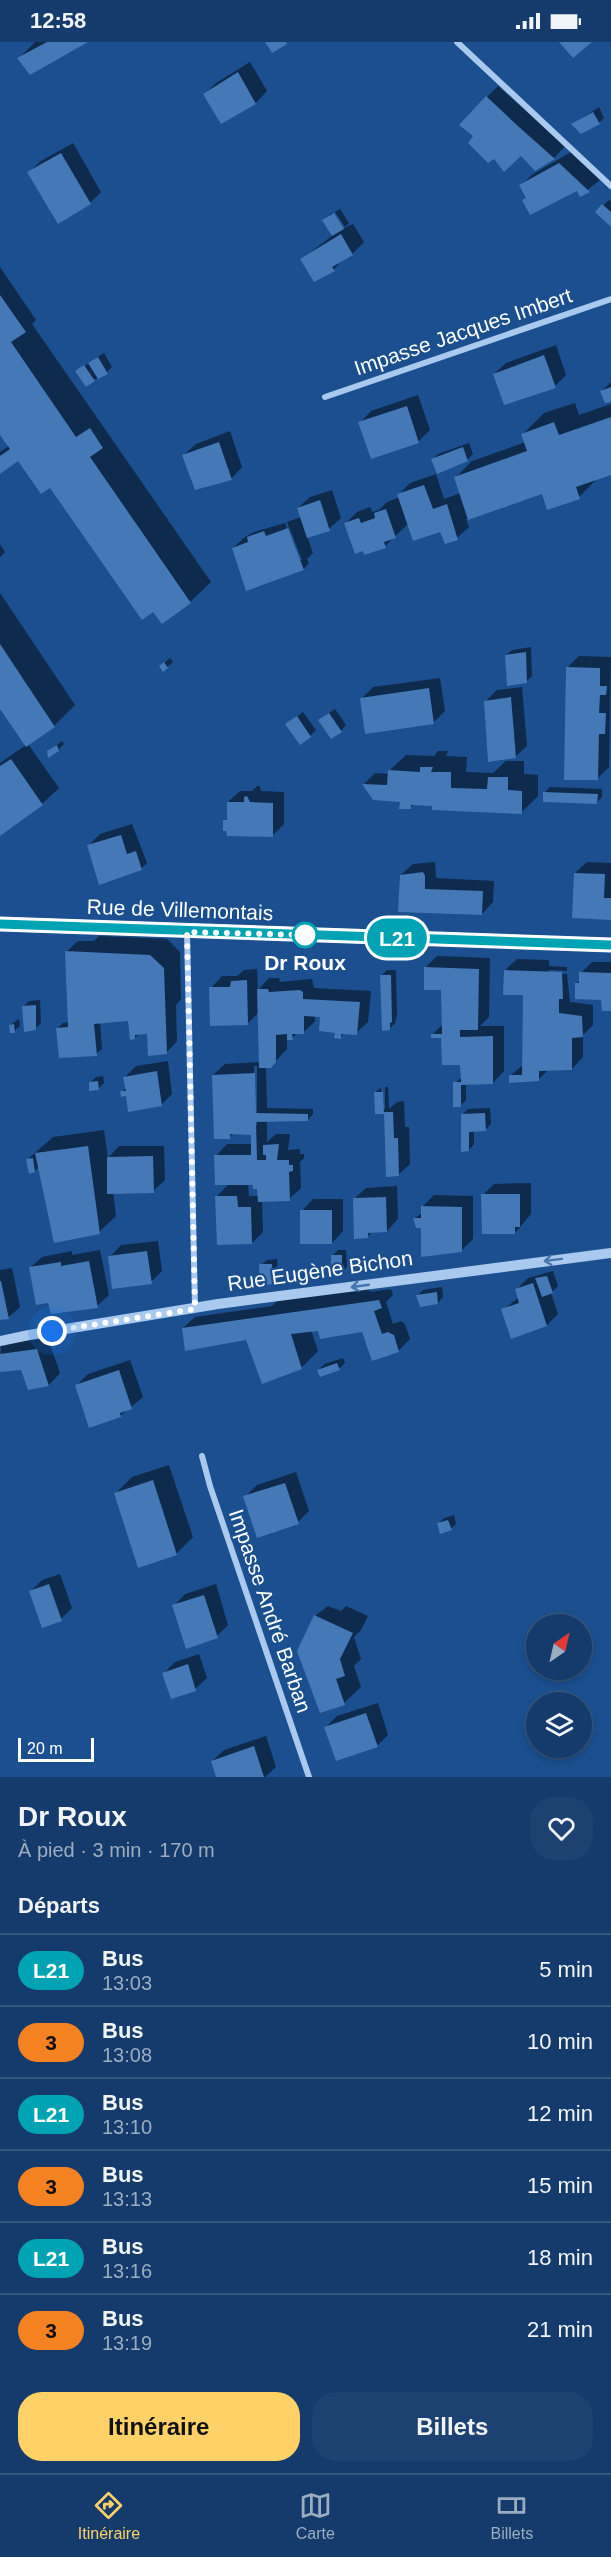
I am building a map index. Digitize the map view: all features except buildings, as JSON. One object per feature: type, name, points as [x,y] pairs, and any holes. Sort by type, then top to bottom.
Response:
[{"type":"main road","name":"Rue de Villemontais","points":[[0,924],[611,945]]},
{"type":"street","points":[[457,42],[611,186]]},
{"type":"street","name":"Impasse Jacques Imbert","points":[[325,397],[611,299]]},
{"type":"street","points":[[187,932],[195,1309]]},
{"type":"street","name":"Rue Eugène Bichon","points":[[0,1341],[195,1309],[611,1253]]},
{"type":"street","name":"Impasse André Barban","points":[[202,1456],[309,1777]]},
{"type":"bus line","name":"L21","points":[[0,924],[611,945]]},
{"type":"place","name":"Dr Roux","points":[[305,935]]},
{"type":"route","points":[[52,1331],[195,1309],[187,932],[305,935]]}]
